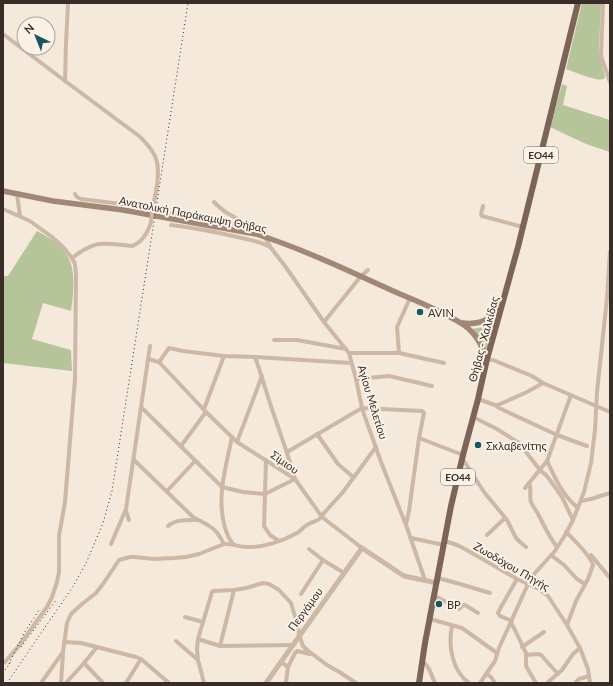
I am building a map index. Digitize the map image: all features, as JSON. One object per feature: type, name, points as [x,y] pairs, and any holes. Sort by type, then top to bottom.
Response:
[{"type":"main road","name":"Θήβας - Χαλκίδας","points":[[419,683],[451,506],[462,457],[523,227],[578,3]]},
{"type":"main road","name":"Ανατολική Παράκαμψη Θήβας","points":[[3,191],[79,205],[123,210],[256,234],[265,237],[303,251],[361,276],[437,310],[461,323],[477,338],[487,359]]},
{"type":"main road","points":[[461,323],[468,324],[484,321],[491,317],[502,306]]},
{"type":"street","points":[[65,81],[68,3]]},
{"type":"street","points":[[603,3],[601,56],[610,82]]},
{"type":"street","points":[[3,34],[139,136],[149,146],[157,160],[158,179],[150,222],[148,232],[142,240],[132,246],[107,243],[96,244],[85,248],[72,258]]},
{"type":"street","points":[[17,194],[20,216]]},
{"type":"street","points":[[75,194],[81,199],[152,210]]},
{"type":"street","points":[[214,202],[254,230],[256,234]]},
{"type":"street","points":[[483,206],[482,216],[523,227]]},
{"type":"street","points":[[3,209],[30,221],[52,236],[72,258],[76,275],[75,379],[65,502],[60,536],[59,572],[52,597],[47,607],[18,647],[6,662],[3,663]]},
{"type":"street","points":[[170,213],[194,216],[250,228]]},
{"type":"street","points":[[171,225],[235,236],[264,244],[271,248]]},
{"type":"street","name":"Αγίου Μελετίου","points":[[265,237],[271,248],[324,322],[347,351],[356,379],[362,408],[381,462],[411,538],[425,580]]},
{"type":"street","points":[[480,683],[495,661],[528,584],[538,568],[557,547],[573,520],[588,478],[595,430],[610,252]]},
{"type":"street","points":[[324,322],[361,276],[368,270]]},
{"type":"street","points":[[399,353],[397,327],[410,298]]},
{"type":"street","points":[[274,340],[303,340],[347,351],[399,353],[444,363]]},
{"type":"street","points":[[111,544],[126,510],[150,346]]},
{"type":"street","points":[[148,358],[159,362],[169,348],[224,356],[351,364]]},
{"type":"street","points":[[181,446],[205,410],[224,356]]},
{"type":"street","points":[[141,407],[222,487],[243,492],[265,494],[295,479],[255,357]]},
{"type":"street","points":[[487,359],[532,376],[543,383],[610,412]]},
{"type":"street","name":"Σίμιου","points":[[159,362],[237,442],[295,479],[322,517],[362,548],[404,576],[425,580]]},
{"type":"street","points":[[237,442],[262,376]]},
{"type":"street","points":[[356,379],[389,376],[432,386]]},
{"type":"street","points":[[495,405],[527,392],[543,383]]},
{"type":"street","points":[[525,488],[548,461],[571,395]]},
{"type":"street","points":[[478,399],[495,405],[557,435],[586,446]]},
{"type":"street","points":[[287,452],[362,408],[422,411],[424,415],[419,438],[406,525]]},
{"type":"street","points":[[473,417],[497,429],[519,443],[562,497],[573,520]]},
{"type":"street","points":[[316,434],[338,464],[353,477]]},
{"type":"street","points":[[232,437],[222,487],[221,503],[226,533],[233,544]]},
{"type":"street","points":[[419,438],[462,457],[484,492],[505,518],[516,538],[526,547]]},
{"type":"street","points":[[61,683],[64,642],[67,623],[71,614],[96,593],[120,560],[130,557],[154,559],[186,557],[199,554],[224,544],[247,547],[263,546],[295,534],[308,524],[319,520],[322,517],[343,492],[376,447]]},
{"type":"street","points":[[134,460],[198,520],[215,530],[219,534],[224,544]]},
{"type":"street","points":[[266,460],[264,526],[270,535],[279,541]]},
{"type":"street","points":[[167,491],[196,461]]},
{"type":"street","points":[[548,461],[562,491],[571,503],[578,508]]},
{"type":"street","points":[[529,483],[531,487],[530,497],[532,504],[548,535],[557,547]]},
{"type":"street","points":[[581,501],[610,493]]},
{"type":"street","points":[[126,510],[129,520]]},
{"type":"street","points":[[487,535],[505,518]]},
{"type":"street","points":[[168,526],[179,521],[198,520]]},
{"type":"street","points":[[567,531],[579,542],[610,578]]},
{"type":"street","points":[[567,531],[594,565],[576,601],[567,625]]},
{"type":"street","name":"Ζωοδόχου Πηγής","points":[[411,538],[457,545],[517,579],[538,589],[548,596],[567,625],[584,656],[590,683]]},
{"type":"street","name":"Περγάμου","points":[[266,683],[362,548]]},
{"type":"street","points":[[309,549],[344,573]]},
{"type":"street","points":[[551,555],[585,584]]},
{"type":"street","points":[[301,594],[323,560]]},
{"type":"street","points":[[517,579],[498,613],[500,616],[511,622],[526,655],[526,666],[536,683]]},
{"type":"street","points":[[425,580],[460,584],[490,593]]},
{"type":"street","points":[[204,683],[198,660],[197,649],[198,639],[212,592],[246,588],[263,583],[279,590],[291,603],[303,646],[312,655],[356,683]]},
{"type":"street","points":[[220,646],[234,590]]},
{"type":"street","points":[[435,596],[459,609],[465,605],[478,612]]},
{"type":"street","points":[[185,617],[203,622]]},
{"type":"street","points":[[430,619],[458,627],[466,631],[498,653]]},
{"type":"street","points":[[452,626],[450,640],[452,656],[462,678],[469,683]]},
{"type":"street","points":[[522,647],[544,632]]},
{"type":"street","points":[[198,639],[220,646],[292,645]]},
{"type":"street","points":[[176,641],[198,660]]},
{"type":"street","points":[[64,642],[81,643],[136,657],[141,659],[169,683]]},
{"type":"street","points":[[66,683],[97,647]]},
{"type":"street","points":[[547,683],[562,670],[573,654],[580,648]]},
{"type":"street","points":[[287,683],[288,667],[295,653],[297,651],[301,651],[312,655]]},
{"type":"street","points":[[41,683],[63,652]]},
{"type":"street","points":[[526,655],[541,655],[558,674]]},
{"type":"street","points":[[126,683],[141,659]]},
{"type":"street","points":[[281,662],[288,667]]},
{"type":"street","points":[[422,662],[429,668],[432,678],[436,683]]},
{"type":"street","points":[[84,663],[103,683]]},
{"type":"street","points":[[487,674],[491,676],[495,683]]},
{"type":"street","points":[[575,683],[579,679],[589,676]]},
{"type":"green space","points":[[582,3],[601,3],[599,48],[605,78],[600,80],[566,69]]},
{"type":"green space","points":[[562,84],[567,86],[563,105],[610,120],[610,152],[586,144],[550,127]]},
{"type":"green space","points":[[37,231],[55,242],[69,259],[73,271],[73,292],[71,311],[43,303],[32,339],[71,350],[72,371],[3,363],[3,276],[8,276]]},
{"type":"green space","points":[[495,321],[486,351],[481,339],[471,329],[485,327]]},
{"type":"railway","points":[[7,683],[74,585],[87,561],[103,523],[112,491],[188,3]]},
{"type":"railway","points":[[21,647],[57,599]]},
{"type":"railway","points":[[9,664],[24,633],[39,610]]},
{"type":"railway","points":[[3,673],[12,660]]},
{"type":"place","name":"AVIN","points":[[420,312]]},
{"type":"place","name":"Σκλαβενίτης","points":[[478,445]]},
{"type":"place","name":"BP","points":[[439,604]]}]
